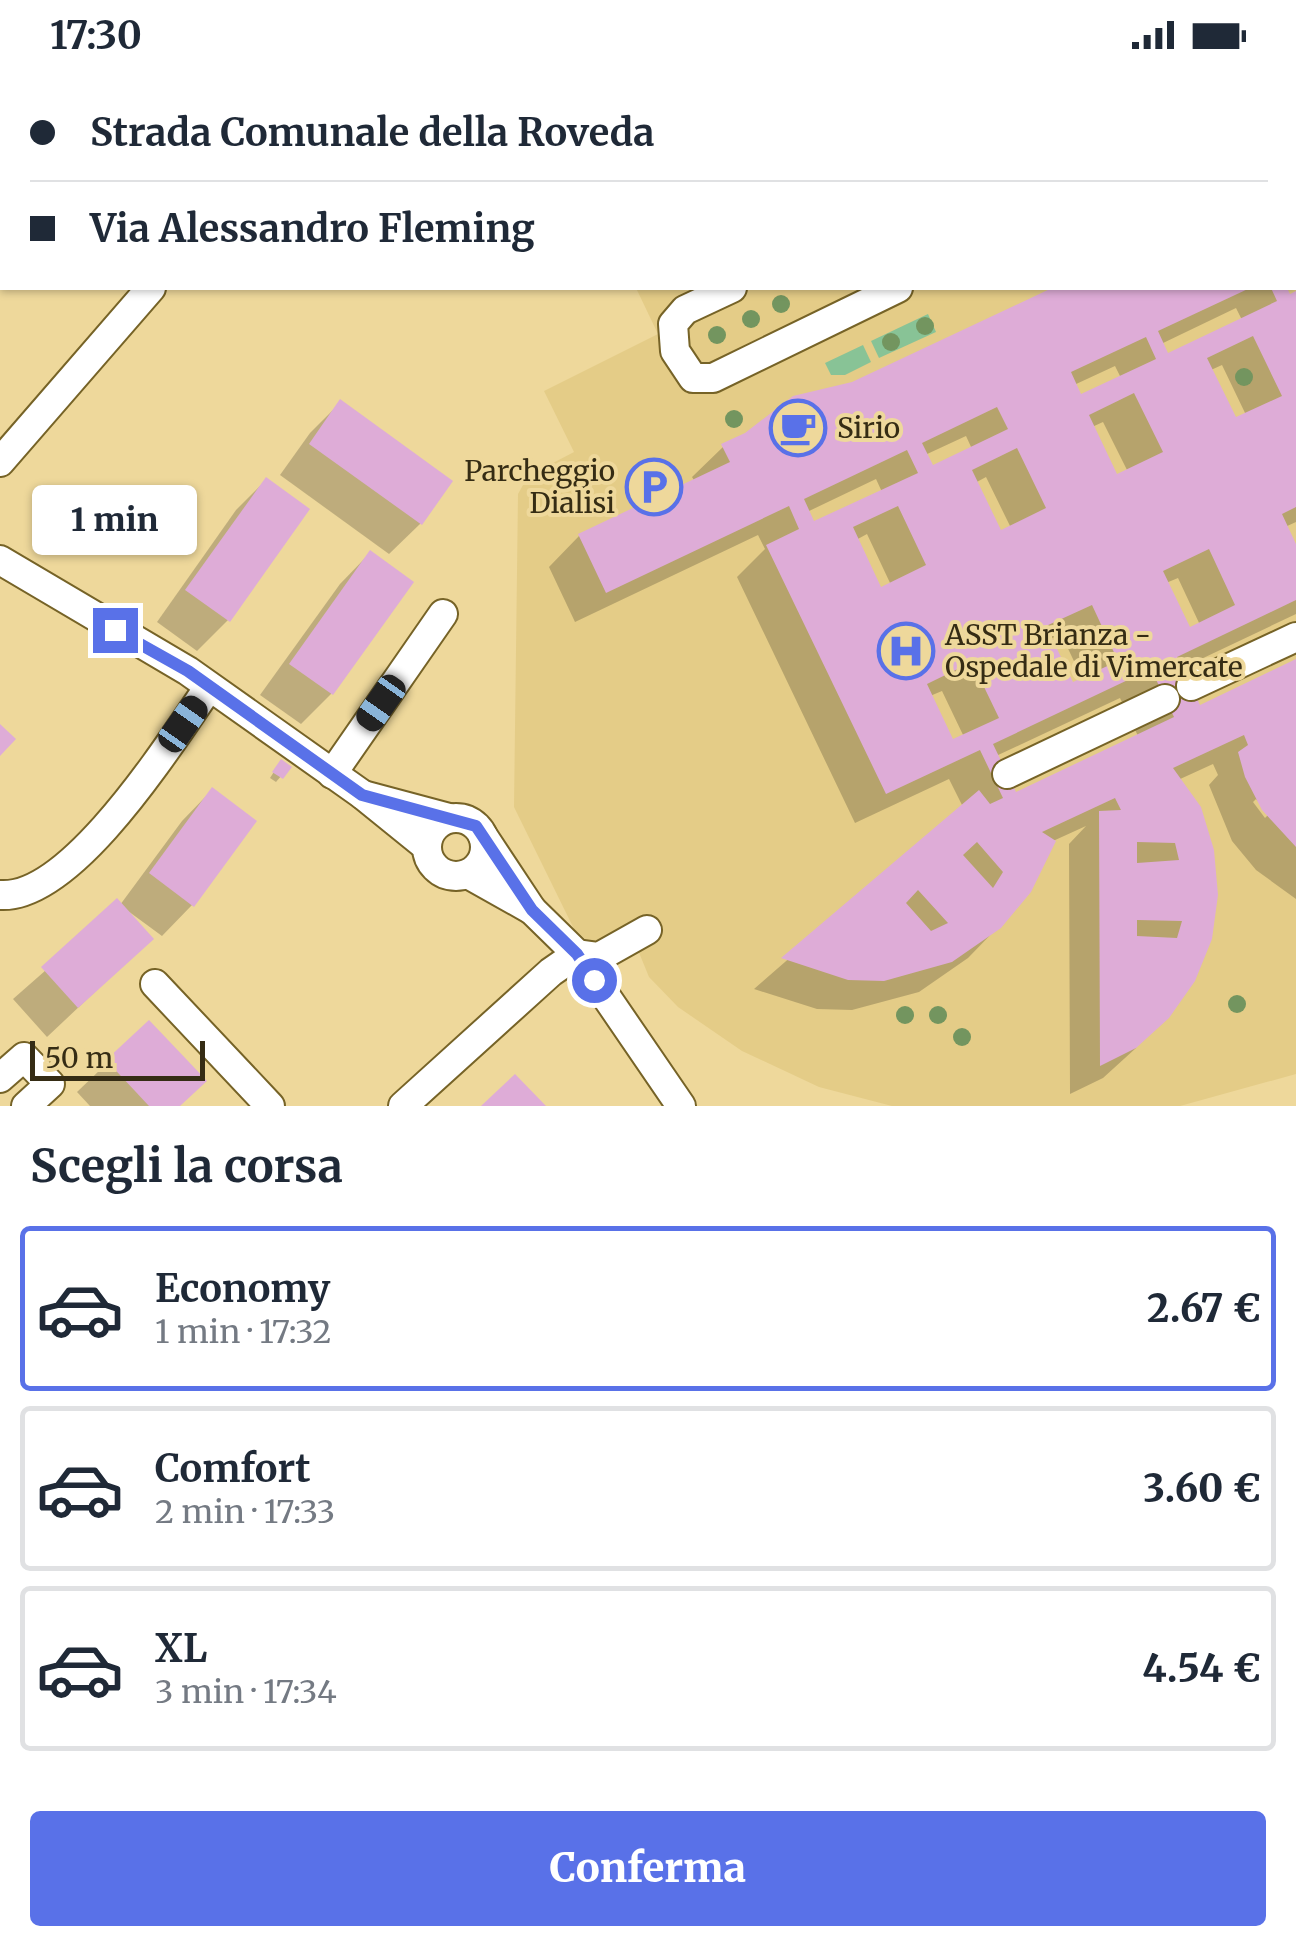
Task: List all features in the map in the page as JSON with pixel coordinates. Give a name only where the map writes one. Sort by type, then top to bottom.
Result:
[{"type":"street","points":[[0,462],[149,290]]},
{"type":"street","points":[[728,290],[685,310],[673,324],[675,352],[693,378],[713,378],[894,290]]},
{"type":"street","points":[[0,560],[210,686],[426,846],[440,871],[468,874],[532,910]]},
{"type":"street","points":[[332,774],[443,614]]},
{"type":"street","points":[[1191,686],[1296,637]]},
{"type":"street","points":[[0,895],[18,896],[82,856],[210,686]]},
{"type":"street","points":[[1007,774],[1165,699]]},
{"type":"street","points":[[362,795],[468,820],[481,833],[532,910],[577,954],[681,1106]]},
{"type":"street","points":[[426,846],[434,828],[450,818]]},
{"type":"street","points":[[468,874],[484,851],[481,833]]},
{"type":"street","points":[[403,1106],[496,1020],[577,954],[599,957],[647,930]]},
{"type":"street","points":[[155,984],[270,1106]]},
{"type":"street","points":[[0,1078],[24,1057],[50,1084],[26,1106]]},
{"type":"shaded area","name":"ASST Brianza - Ospedale di Vimercate","points":[[637,290],[1296,290],[1296,1074],[1180,1106],[892,1106],[819,1087],[742,1051],[678,1007],[649,977],[631,933],[596,948],[574,929],[514,807],[518,494],[528,476],[574,452],[544,391],[658,334]]},
{"type":"green space","points":[[928,314],[936,332],[879,358],[871,341]]},
{"type":"green space","points":[[863,345],[871,362],[845,375],[831,375],[825,363]]},
{"type":"building","points":[[1048,290],[1246,290],[1158,331],[1168,353],[1277,301],[1272,290],[1288,290],[1290,294],[1296,291],[1296,507],[1282,514],[1296,544],[1296,600],[1177,657],[1200,705],[1296,659],[1296,847],[1262,810],[1245,777],[1238,752],[1248,745],[1244,735],[1173,768],[1201,807],[1214,850],[1218,895],[1212,939],[1195,981],[1169,1018],[1136,1048],[1100,1066],[1099,811],[1121,810],[1115,798],[1042,832],[1056,841],[1031,892],[1001,928],[952,962],[884,981],[848,980],[781,958],[979,790],[990,804],[1003,798],[980,750],[886,794],[766,545],[799,529],[789,506],[606,593],[578,534],[730,462],[721,444],[745,433],[793,396],[852,382]],"holes":[[[1253,336],[1282,396],[1236,417],[1207,358]],[[1146,337],[1156,359],[1081,394],[1071,372]],[[1134,393],[1163,452],[1117,474],[1089,415]],[[997,407],[1008,429],[933,465],[922,443]],[[1017,448],[1046,508],[1001,530],[972,470]],[[907,450],[918,473],[814,521],[804,499]],[[898,506],[926,565],[881,587],[853,527]],[[1209,549],[1235,605],[1190,627],[1163,571]],[[1092,605],[1118,661],[1073,682],[1046,626]],[[972,662],[999,718],[953,739],[927,684]],[[1151,669],[1174,717],[1016,792],[993,744]],[[977,842],[1003,872],[993,888],[963,855]],[[1137,842],[1175,843],[1179,860],[1137,863]],[[918,890],[948,923],[931,931],[906,903]],[[1137,920],[1182,921],[1177,938],[1137,936]]]},
{"type":"building","points":[[340,399],[453,481],[422,525],[309,444]]},
{"type":"building","points":[[266,477],[310,509],[230,622],[185,590]]},
{"type":"building","points":[[370,550],[414,582],[333,695],[289,664]]},
{"type":"building","points":[[0,724],[16,739],[0,756]]},
{"type":"building","points":[[281,759],[292,767],[283,779],[272,772]]},
{"type":"building","points":[[212,787],[257,821],[194,907],[149,873]]},
{"type":"building","points":[[117,898],[154,939],[78,1008],[41,967]]},
{"type":"building","points":[[149,1020],[207,1081],[180,1106],[149,1106],[106,1060]]},
{"type":"building","points":[[515,1074],[546,1106],[481,1106]]},
{"type":"place","name":"Sirio","points":[[798,428]]},
{"type":"place","name":"Parcheggio Dialisi","points":[[654,487]]},
{"type":"place","name":"ASST Brianza - Ospedale di Vimercate","points":[[906,651]]},
{"type":"route","points":[[115,630],[188,671],[362,795],[422,814],[468,820],[481,833],[532,910],[577,954],[594,980]]}]
